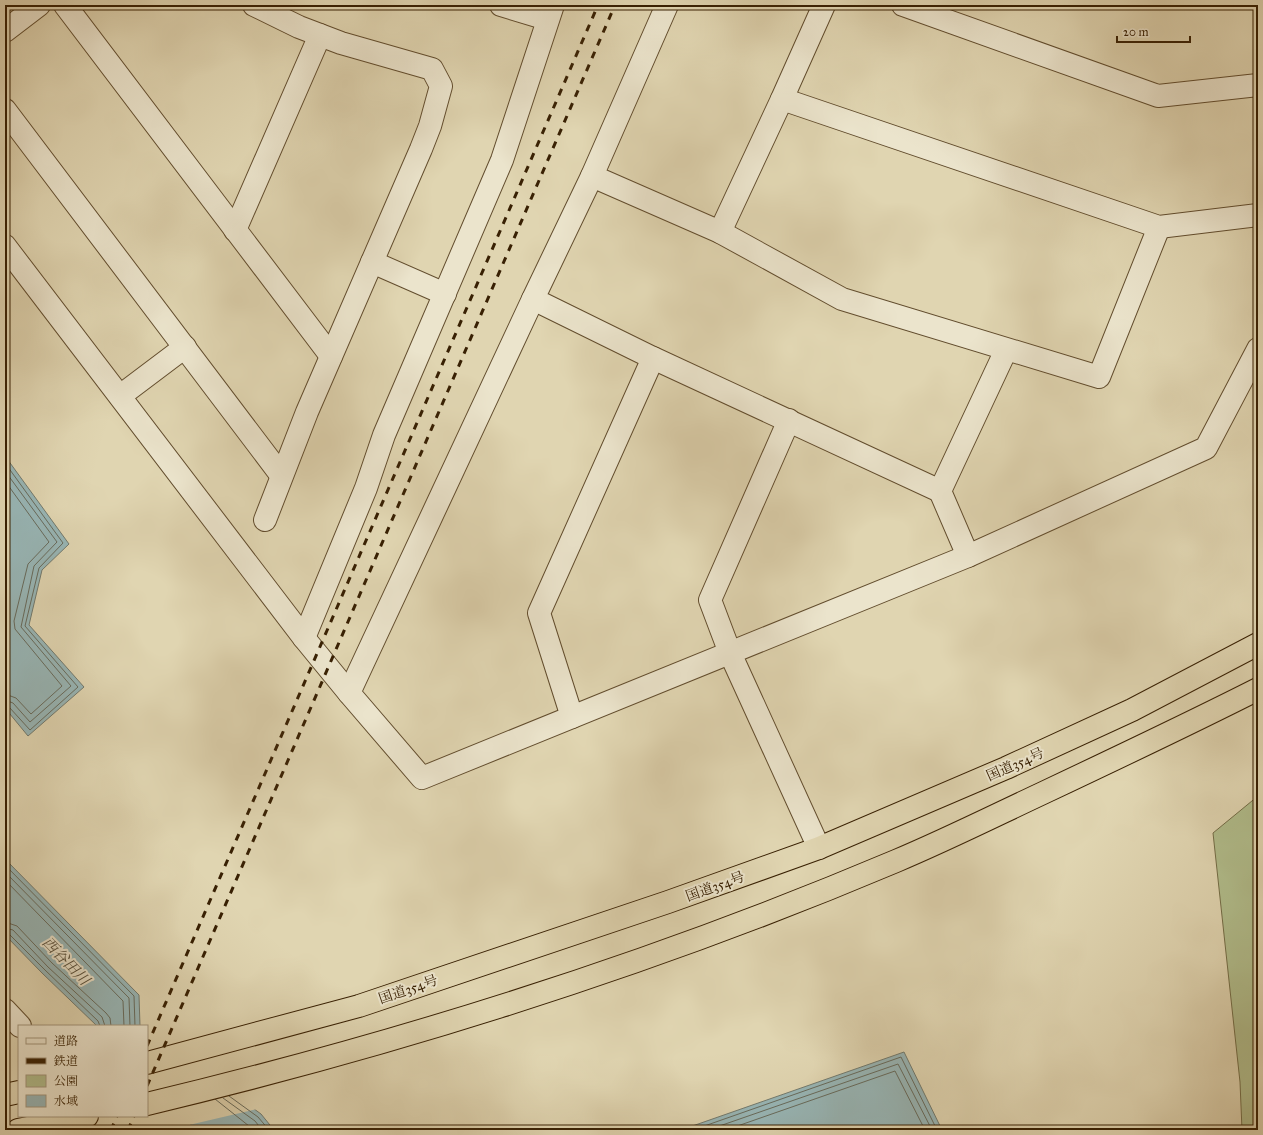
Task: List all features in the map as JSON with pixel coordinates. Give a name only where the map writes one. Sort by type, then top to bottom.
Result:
[{"type":"highway","name":"国道354号","points":[[148,1063],[228,1043],[359,1006],[668,902],[819,848],[1006,768],[1125,713],[1258,644]]},
{"type":"highway","points":[[148,1103],[376,1044],[509,1004],[679,945],[788,904],[898,860],[1187,725],[1258,689]]},
{"type":"highway","points":[[5,1095],[18,1092]]},
{"type":"highway","points":[[18,1130],[81,1117]]},
{"type":"street","points":[[5,31],[39,5]]},
{"type":"street","points":[[65,5],[331,356]]},
{"type":"street","points":[[254,5],[299,27],[341,43],[432,69],[441,86],[430,126],[281,475],[265,520]]},
{"type":"street","points":[[304,638],[366,488],[384,435],[502,160],[550,12],[501,5]]},
{"type":"street","points":[[349,693],[592,176],[667,5]]},
{"type":"street","points":[[720,232],[824,5]]},
{"type":"street","points":[[903,5],[1158,96],[1258,85]]},
{"type":"street","points":[[235,230],[320,35]]},
{"type":"street","points":[[782,99],[1159,226],[1258,215]]},
{"type":"street","points":[[5,110],[281,475]]},
{"type":"street","points":[[592,176],[720,232],[842,299],[1006,350],[1100,377],[1159,226]]},
{"type":"street","points":[[5,246],[304,638],[422,778],[968,556],[1206,448],[1258,349]]},
{"type":"street","points":[[372,262],[445,294]]},
{"type":"street","points":[[533,299],[653,358],[940,490],[968,556]]},
{"type":"street","points":[[120,396],[184,347]]},
{"type":"street","points":[[940,490],[1006,350]]},
{"type":"street","points":[[572,717],[539,612],[653,358]]},
{"type":"street","points":[[789,420],[710,600],[730,653],[819,848]]},
{"type":"street","points":[[5,1010],[19,1025]]},
{"type":"green space","points":[[1258,796],[1258,1130],[1242,1130],[1240,1082],[1213,833]]},
{"type":"water","points":[[5,456],[69,544],[42,570],[29,625],[84,687],[28,736],[5,708]]},
{"type":"water","name":"西谷田川","points":[[5,859],[139,995],[140,1025],[96,1025],[5,935]]},
{"type":"water","points":[[148,1032],[261,1114],[274,1130],[196,1130],[148,1079]]},
{"type":"water","points":[[904,1052],[942,1130],[681,1130]]},
{"type":"pier","points":[[148,1029],[257,1109],[189,1125],[148,1082]]},
{"type":"railway","points":[[148,1044],[598,5]]},
{"type":"railway","points":[[148,1084],[615,5]]},
{"type":"railway","points":[[111,1130],[117,1117]]},
{"type":"railway","points":[[128,1130],[134,1117]]}]
